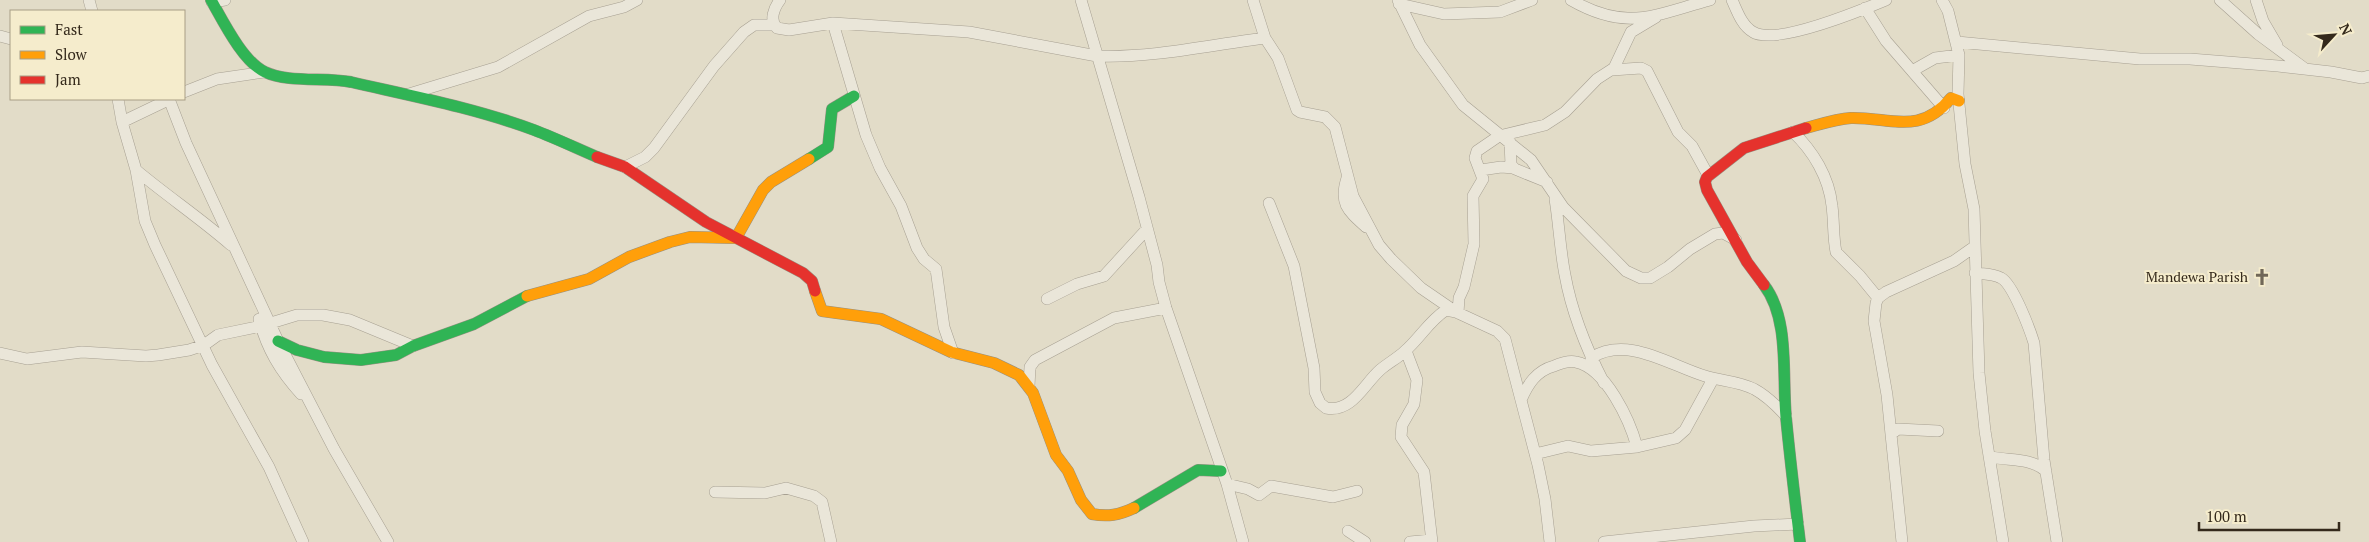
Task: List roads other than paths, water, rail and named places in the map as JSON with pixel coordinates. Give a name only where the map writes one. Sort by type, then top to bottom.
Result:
[{"type":"street","points":[[225,0],[211,1],[233,37],[253,63],[264,72],[280,77],[335,80],[409,94],[512,123],[625,167],[681,206],[736,238],[803,273],[812,281],[822,311],[882,319],[953,353],[1002,366],[1019,375],[1028,386],[1056,455],[1068,470],[1081,500],[1092,514],[1108,517],[1120,514],[1156,496],[1187,475],[1200,469],[1222,471]]},
{"type":"street","points":[[409,94],[498,67],[589,16],[624,7],[637,0]]},
{"type":"street","points":[[774,25],[773,14],[780,0]]},
{"type":"street","points":[[1081,0],[1157,264],[1159,282],[1166,308],[1227,484],[1243,542]]},
{"type":"street","points":[[1252,0],[1265,38],[1278,58],[1297,110],[1325,117],[1335,127],[1347,178],[1358,206],[1391,260],[1421,288],[1457,312],[1497,331],[1505,339],[1545,499],[1550,542]]},
{"type":"street","points":[[1399,2],[1444,14],[1500,12],[1512,4],[1532,0]]},
{"type":"street","points":[[1571,0],[1604,15],[1640,19],[1710,0]]},
{"type":"street","points":[[1732,0],[1747,28],[1759,35],[1778,34],[1814,26],[1849,16],[1886,0]]},
{"type":"street","points":[[1942,0],[1948,10],[1959,55],[1959,101],[1965,164],[1974,209],[1979,373],[1985,430],[1991,457],[2003,542]]},
{"type":"street","points":[[2220,0],[2282,53],[2306,70]]},
{"type":"street","points":[[2256,0],[2263,21],[2282,53]]},
{"type":"street","points":[[1399,2],[1420,45],[1463,105],[1531,160],[1563,207],[1626,270],[1641,278],[1650,278],[1690,249],[1715,234],[1723,233],[1737,240]]},
{"type":"street","points":[[1865,8],[1886,41],[1944,108]]},
{"type":"street","points":[[1612,70],[1631,32],[1656,16]]},
{"type":"street","points":[[625,167],[645,158],[714,66],[744,32],[754,25],[774,25],[777,28],[789,30],[833,23],[969,32],[1098,56],[1119,57],[1180,51],[1265,38]]},
{"type":"street","points":[[833,23],[854,96],[880,168],[901,206],[917,248],[924,259],[936,269],[944,327],[953,353]]},
{"type":"street","points":[[1957,42],[2140,59],[2190,60],[2306,70],[2362,78],[2369,76]]},
{"type":"street","points":[[1912,71],[1935,58],[1959,55]]},
{"type":"street","points":[[1103,72],[1119,57]]},
{"type":"street","points":[[1457,312],[1459,298],[1473,250],[1473,196],[1483,179],[1475,158],[1477,152],[1499,136],[1552,121],[1565,112],[1597,79],[1612,70],[1641,68],[1647,71],[1678,132],[1692,146],[1708,175]]},
{"type":"street","points":[[185,92],[216,79],[264,72]]},
{"type":"street","points":[[736,238],[766,186],[828,147],[830,144],[829,126],[832,109],[854,96]]},
{"type":"street","points":[[1800,542],[1786,416],[1780,319],[1776,302],[1747,262],[1737,240],[1707,190],[1705,182],[1708,175],[1744,148],[1793,132],[1846,119],[1864,118],[1892,123],[1906,122],[1944,108],[1951,98],[1959,101]]},
{"type":"street","points":[[118,100],[122,122],[136,170],[146,221],[166,270],[204,345],[212,365],[269,467],[303,542]]},
{"type":"street","points":[[122,122],[168,100]]},
{"type":"street","points":[[170,100],[177,123],[254,289],[265,325],[267,346],[276,363],[310,404]]},
{"type":"street","points":[[1793,132],[1807,145],[1821,169],[1832,203],[1836,252],[1860,276],[1878,298]]},
{"type":"street","points":[[1510,142],[1511,165],[1522,173],[1547,182]]},
{"type":"street","points":[[1481,170],[1501,167],[1514,168]]},
{"type":"street","points":[[136,170],[162,192],[204,222],[235,249]]},
{"type":"street","points":[[1554,194],[1572,308],[1591,358],[1604,383],[1628,417],[1637,447]]},
{"type":"street","points":[[1269,203],[1299,281],[1314,368],[1315,392],[1320,403],[1330,409],[1340,408],[1348,404],[1380,370],[1406,351],[1433,319],[1446,310],[1457,312]]},
{"type":"street","points":[[1047,299],[1077,284],[1104,276],[1147,229]]},
{"type":"street","points":[[277,339],[313,355],[361,360],[396,355],[412,346],[474,324],[527,296],[589,279],[629,258],[670,242],[690,237],[736,238]]},
{"type":"street","points":[[1902,542],[1887,395],[1874,321],[1878,298],[1886,292],[1954,261],[1974,247]]},
{"type":"street","points":[[1975,273],[2000,277],[2007,282],[2029,327],[2034,344],[2053,540]]},
{"type":"street","points":[[1028,386],[1030,366],[1035,360],[1114,318],[1166,308]]},
{"type":"street","points":[[0,353],[27,359],[82,352],[146,356],[189,350],[204,345],[218,336],[265,325],[286,317],[314,314],[350,320],[412,346]]},
{"type":"street","points":[[277,339],[286,317]]},
{"type":"street","points":[[265,325],[277,339],[310,404],[388,542]]},
{"type":"street","points":[[1591,358],[1605,350],[1623,349],[1640,352],[1713,378],[1725,379],[1752,388],[1773,401],[1786,416]]},
{"type":"street","points":[[1406,351],[1417,380],[1414,404],[1402,425],[1401,437],[1424,472],[1432,541],[1410,542]]},
{"type":"street","points":[[1521,400],[1534,376],[1547,368],[1570,361],[1588,367],[1604,383]]},
{"type":"street","points":[[1535,454],[1568,446],[1591,451],[1637,447],[1665,442],[1682,434],[1713,378]]},
{"type":"street","points":[[1891,434],[1898,429],[1938,431]]},
{"type":"street","points":[[1991,457],[2022,460],[2039,465],[2046,471]]},
{"type":"street","points":[[1227,484],[1248,489],[1259,495],[1271,486],[1333,497],[1357,491]]},
{"type":"street","points":[[715,492],[765,493],[786,488],[814,496],[822,502],[824,507],[831,542]]},
{"type":"street","points":[[1604,542],[1754,526],[1798,524]]},
{"type":"street","points":[[1348,532],[1365,542]]},
{"type":"place","name":"Mandewa Parish","points":[[2262,277]]}]
